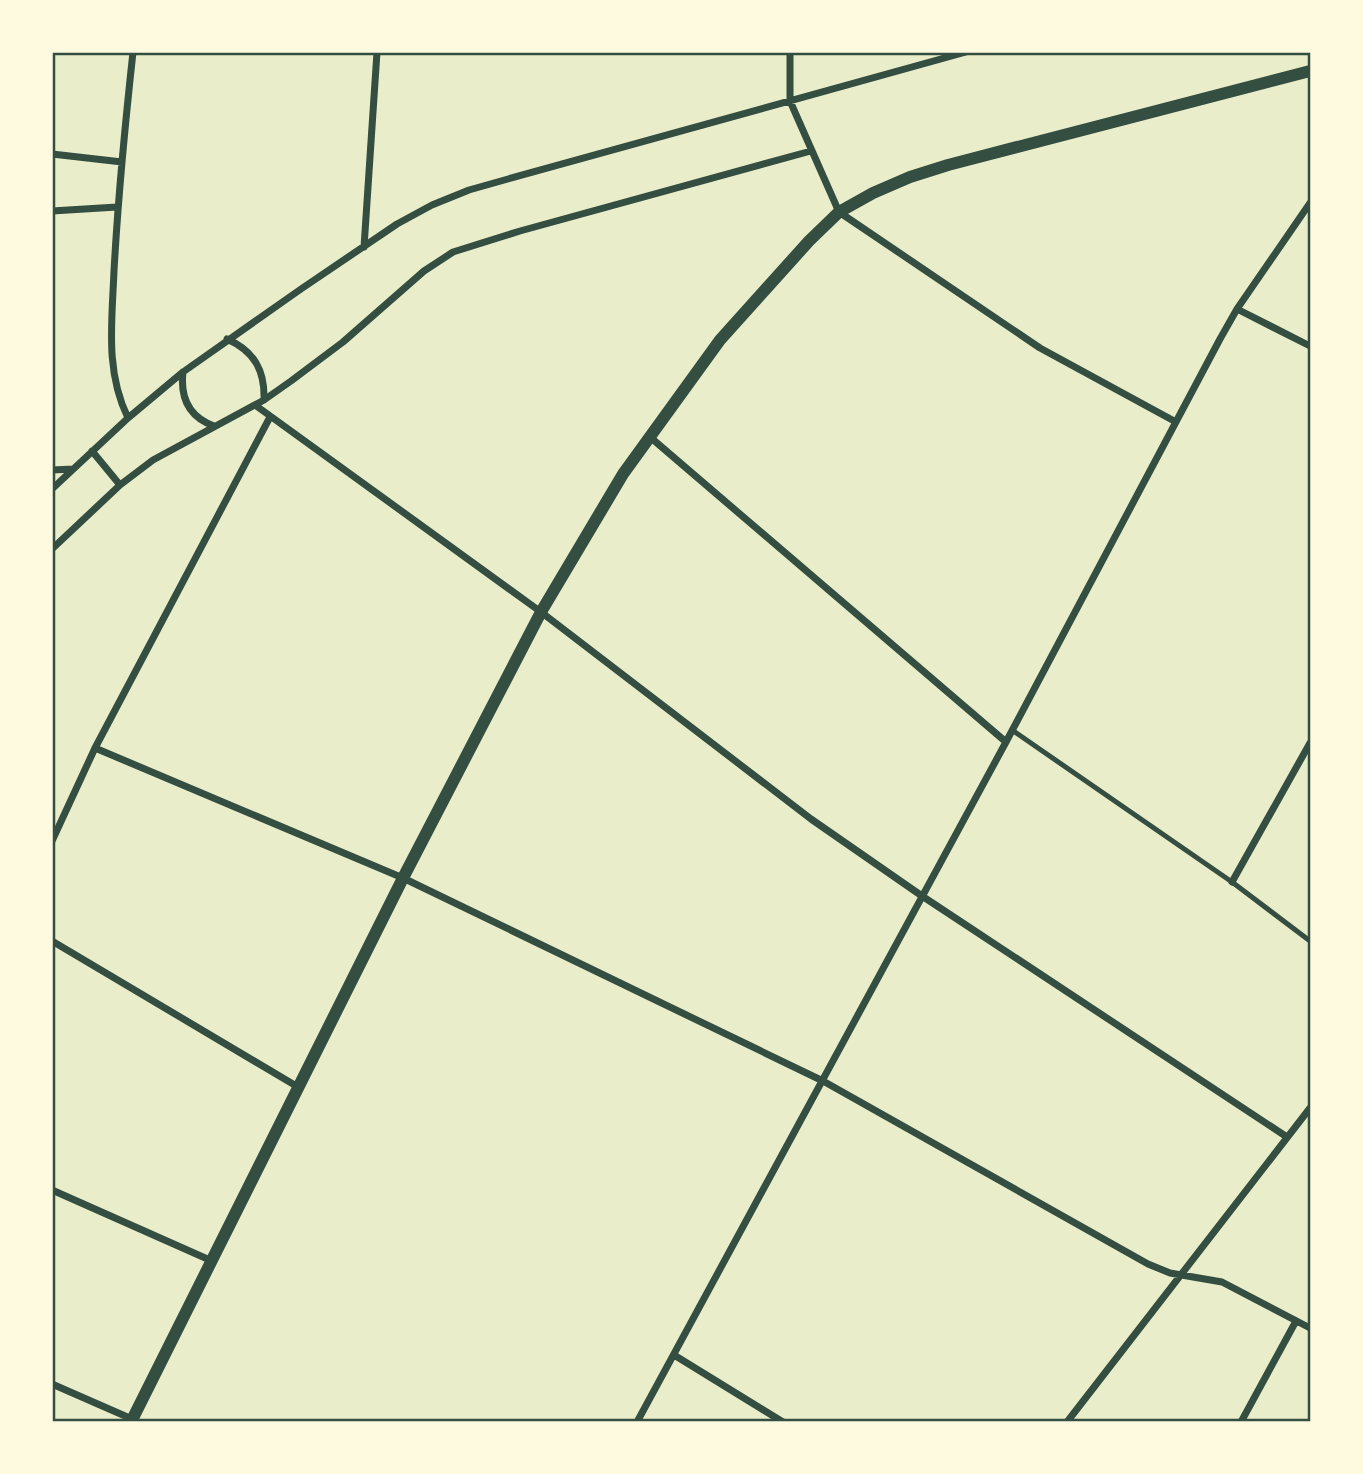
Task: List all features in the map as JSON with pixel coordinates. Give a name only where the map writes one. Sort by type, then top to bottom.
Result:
[{"type":"street","points":[[128,418],[115,387],[111,350],[117,207],[133,52]]},
{"type":"street","points":[[363,247],[377,52]]},
{"type":"street","points":[[790,52],[790,101],[839,212],[1040,348],[1175,422]]},
{"type":"street","points":[[52,489],[128,418],[183,372],[363,247],[420,212],[469,190],[966,52]]},
{"type":"street","points":[[52,1384],[131,1420],[403,878],[541,612],[623,474],[720,340],[809,242],[839,212],[886,187],[947,165],[1311,71]]},
{"type":"street","points":[[52,549],[120,485],[153,460],[264,400],[326,356],[424,271],[453,253],[507,235],[811,150]]},
{"type":"street","points":[[52,154],[122,162]]},
{"type":"street","points":[[637,1422],[1006,742],[1237,309],[1311,203]]},
{"type":"street","points":[[52,211],[117,207]]},
{"type":"street","points":[[1237,309],[1311,346]]},
{"type":"street","points":[[227,339],[241,345],[253,356],[261,369],[265,384],[264,400]]},
{"type":"street","points":[[183,372],[181,386],[188,406],[202,422],[214,426]]},
{"type":"street","points":[[255,405],[541,612],[811,819],[922,896],[1287,1137]]},
{"type":"street","points":[[52,841],[96,748],[270,417]]},
{"type":"street","points":[[650,437],[1006,742]]},
{"type":"street","points":[[92,451],[120,485]]},
{"type":"street","points":[[52,470],[73,469]]},
{"type":"street","points":[[1232,882],[1311,743]]},
{"type":"street","points":[[96,748],[403,878],[823,1081],[1147,1264],[1181,1276],[1222,1282],[1311,1328]]},
{"type":"street","points":[[52,941],[298,1087]]},
{"type":"street","points":[[1067,1422],[1287,1137],[1307,1118],[1311,1108]]},
{"type":"street","points":[[52,1190],[212,1261]]},
{"type":"street","points":[[1241,1422],[1296,1321]]},
{"type":"street","points":[[674,1355],[782,1422]]},
{"type":"lane","points":[[1012,730],[1232,882],[1311,941]]}]
